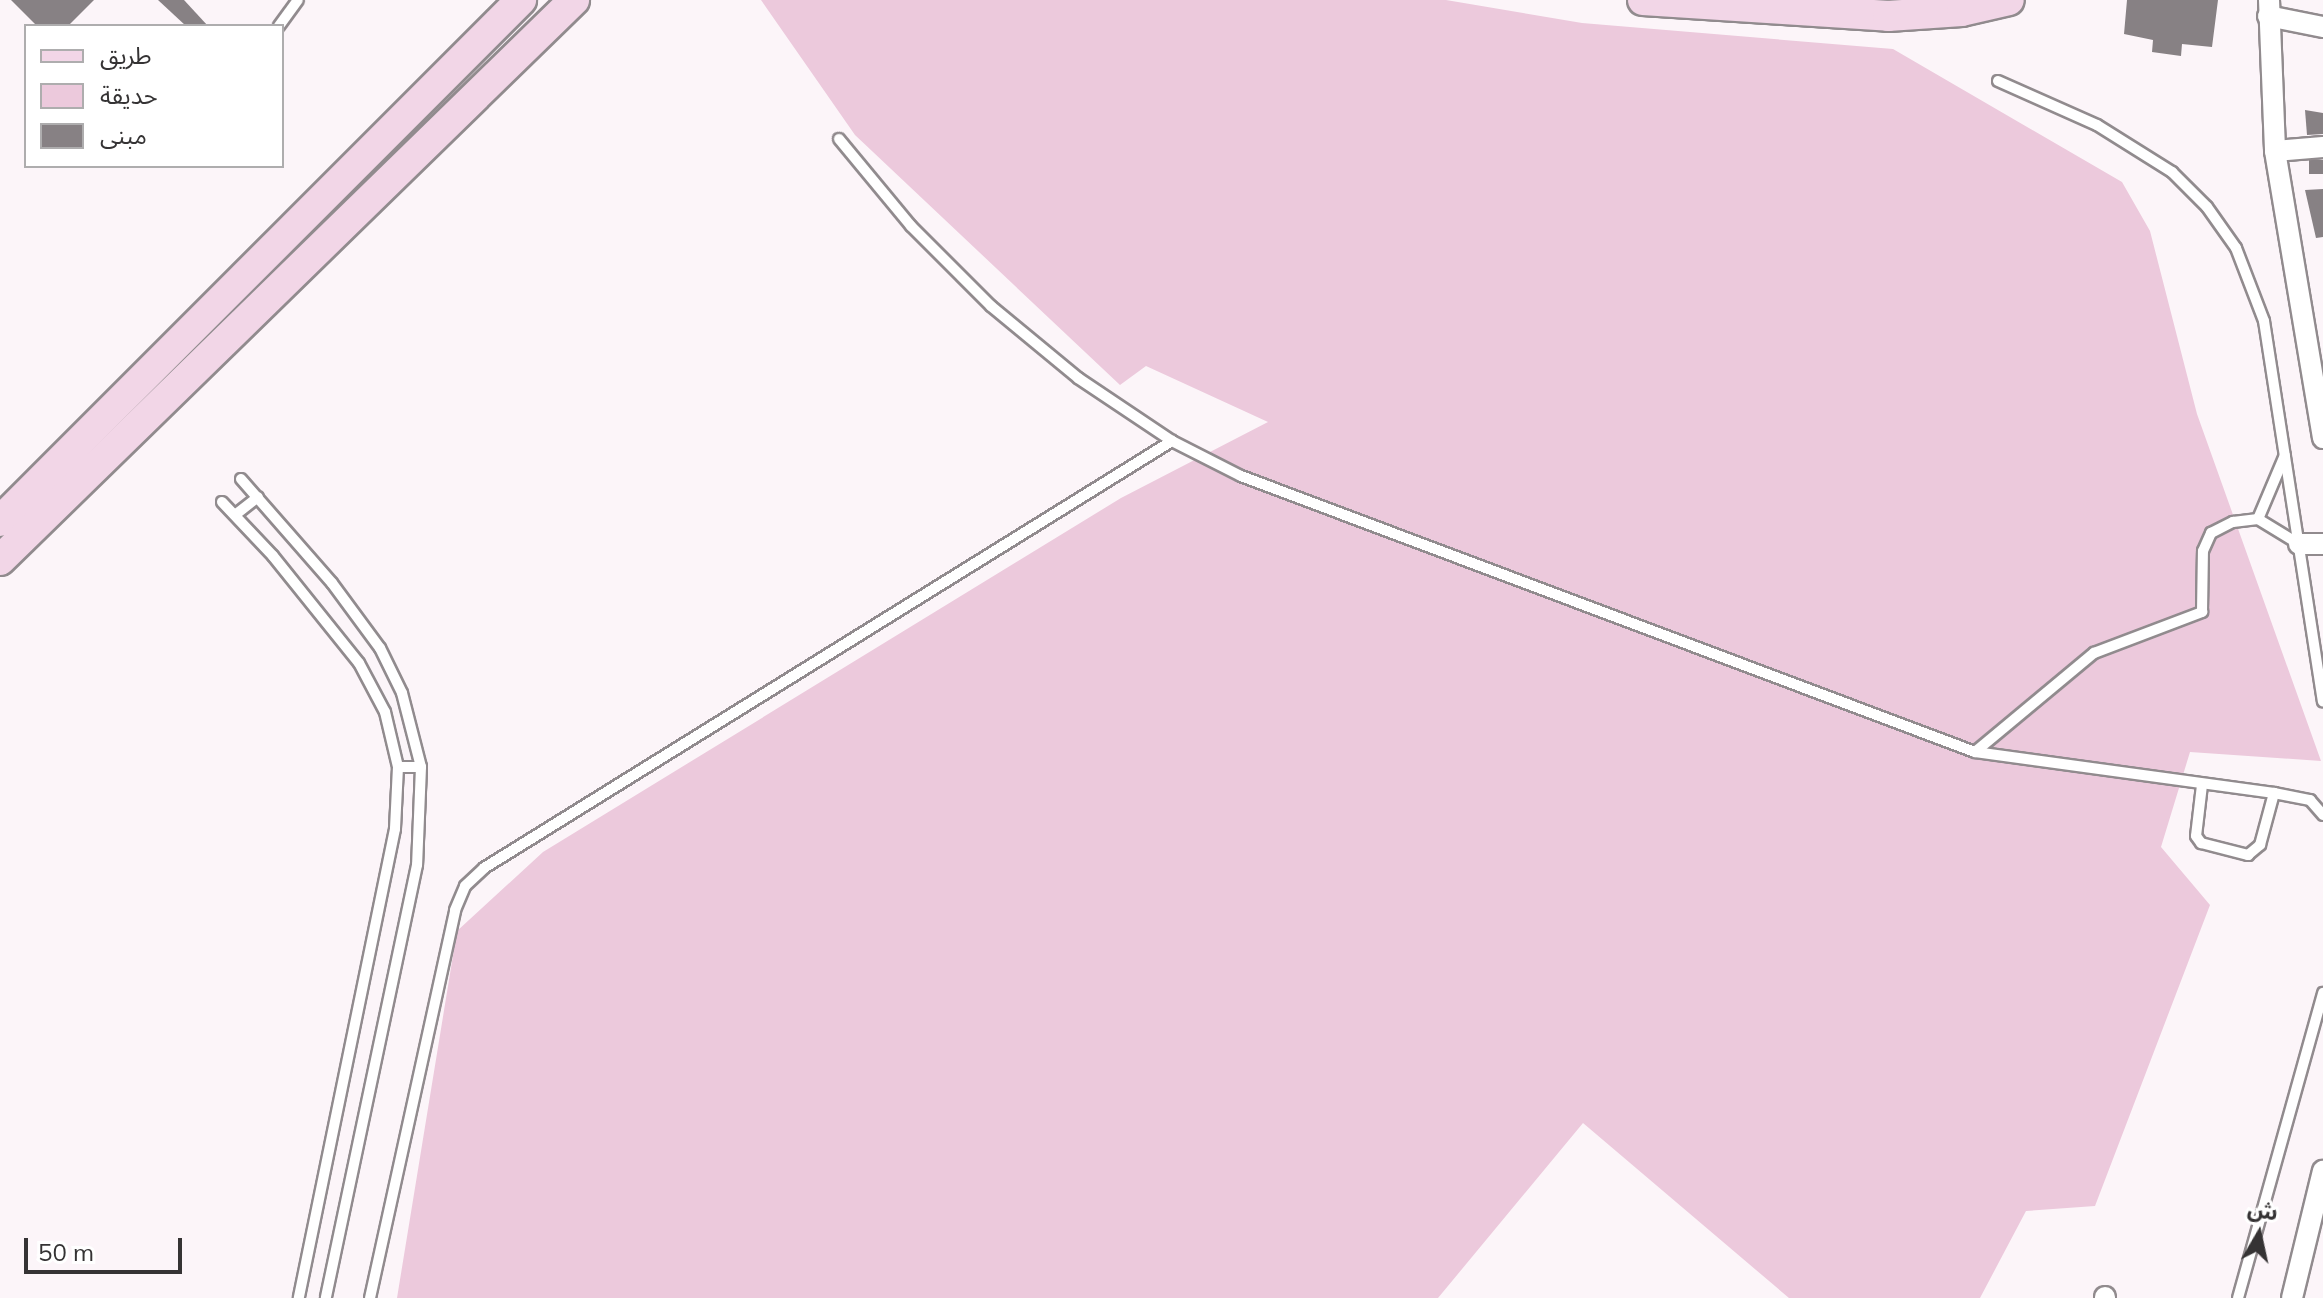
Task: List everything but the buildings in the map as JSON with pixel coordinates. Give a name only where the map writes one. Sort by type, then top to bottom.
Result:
[{"type":"main road","points":[[0,521],[521,0]]},
{"type":"main road","points":[[0,560],[574,0]]},
{"type":"main road","points":[[1643,0],[1888,16],[1962,11],[2009,0]]},
{"type":"street","points":[[2323,27],[2268,8],[2275,151],[2314,324],[2323,438]]},
{"type":"street","points":[[2275,151],[2323,147]]},
{"type":"street","points":[[2299,544],[2323,544]]},
{"type":"street","points":[[2292,1298],[2323,1171]]},
{"type":"lane","points":[[280,24],[298,0]]},
{"type":"lane","points":[[1998,81],[2131,143],[2172,172],[2207,207],[2236,248],[2257,293],[2286,453],[2323,701]]},
{"type":"lane","points":[[839,139],[911,226],[991,306],[1078,378],[1172,441],[1241,476],[1975,752],[2274,793],[2310,800],[2323,815]]},
{"type":"lane","points":[[370,1298],[455,910],[465,886],[484,868],[1172,441]]},
{"type":"lane","points":[[2258,519],[2286,453]]},
{"type":"lane","points":[[241,479],[332,583],[380,648],[402,693],[421,767],[417,865],[326,1298]]},
{"type":"lane","points":[[235,515],[258,497]]},
{"type":"lane","points":[[222,502],[359,663],[385,712],[398,767],[395,829],[299,1298]]},
{"type":"lane","points":[[1975,752],[2094,653],[2202,612],[2203,551],[2211,533],[2233,522],[2258,519],[2299,544]]},
{"type":"lane","points":[[398,767],[421,767]]},
{"type":"lane","points":[[2202,785],[2196,836],[2201,843],[2248,855],[2260,845],[2274,793]]},
{"type":"lane","points":[[2238,1298],[2323,993]]},
{"type":"green space","points":[[761,0],[1446,0],[1582,23],[1893,49],[2122,182],[2150,231],[2197,414],[2321,761],[2190,752],[2161,847],[2210,905],[2095,1206],[2026,1211],[1980,1298],[1789,1298],[1583,1123],[1438,1298],[397,1298],[457,931],[543,852],[1121,498],[1268,422],[1146,366],[1120,385],[855,135]]}]
